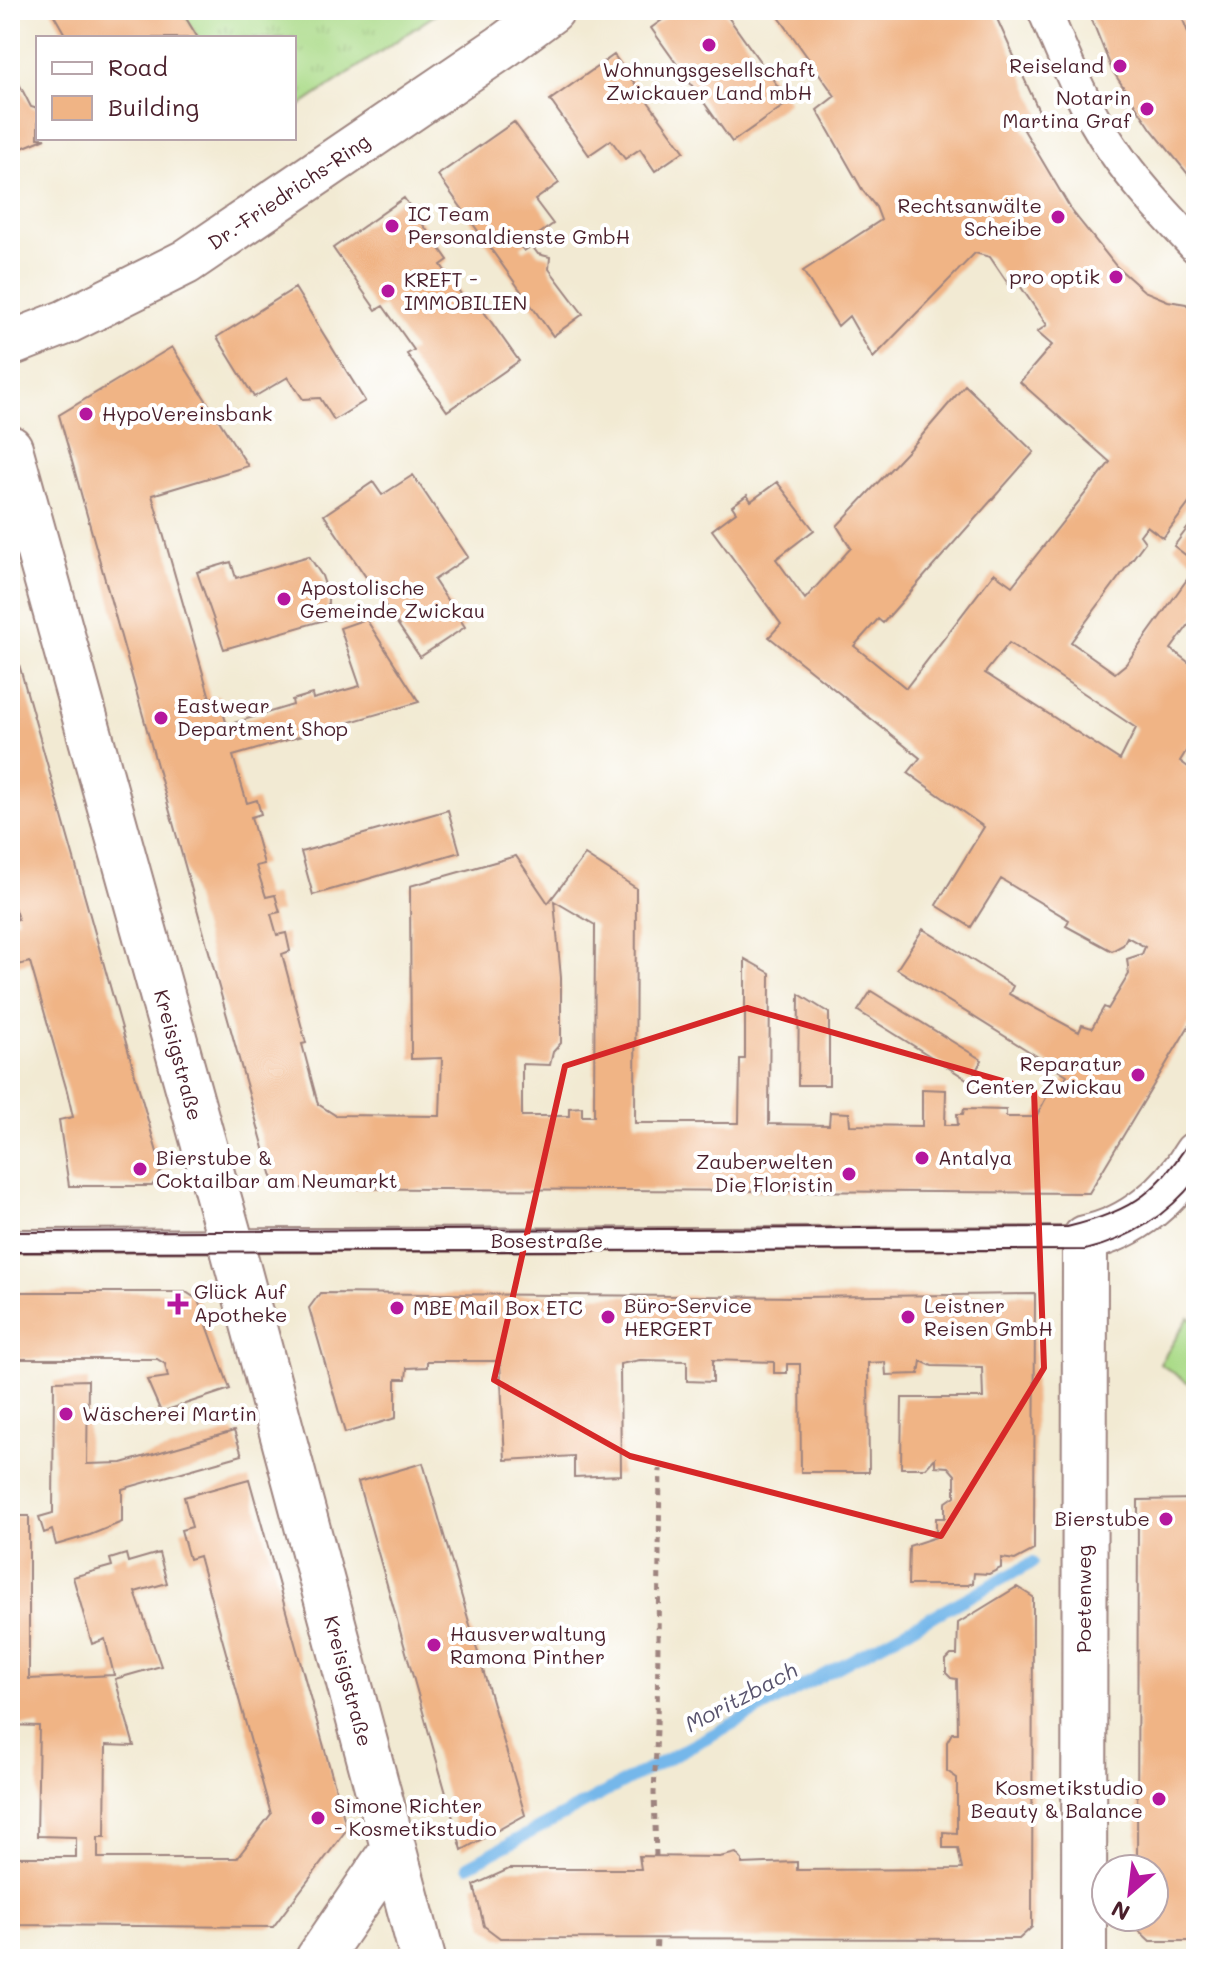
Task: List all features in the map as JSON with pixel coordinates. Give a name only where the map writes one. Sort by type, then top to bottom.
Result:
[{"type":"street","name":"Dr.-Friedrichs-Ring","points":[[10,344],[66,322],[186,262],[552,10]]},
{"type":"street","points":[[1044,10],[1071,72],[1111,148],[1157,206],[1196,247]]},
{"type":"street","name":"Kreisigstraße","points":[[10,448],[231,1242],[423,1959]]},
{"type":"street","points":[[1085,1238],[1120,1226],[1143,1212],[1172,1188],[1196,1154]]},
{"type":"street","name":"Poetenweg","points":[[1084,1959],[1085,1238]]},
{"type":"street","points":[[318,1959],[393,1849]]},
{"type":"lane","name":"Bosestraße","points":[[10,1241],[1085,1238]]},
{"type":"path","points":[[656,1856],[654,1793],[660,1469]]},
{"type":"path","points":[[656,1959],[657,1938]]},
{"type":"highlighted area","points":[[747,1008],[1034,1090],[1044,1368],[941,1536],[630,1456],[494,1380],[565,1066]]},
{"type":"green space","points":[[181,10],[346,10],[350,15],[358,10],[442,10],[296,109],[296,36],[197,36]]},
{"type":"green space","points":[[1189,1317],[1196,1322],[1195,1387],[1160,1364]]},
{"type":"building","points":[[51,10],[181,10],[197,36],[66,36]]},
{"type":"building","points":[[676,10],[723,10],[789,102],[732,142],[651,28]]},
{"type":"building","points":[[774,10],[993,10],[1043,120],[1021,125],[1072,211],[1116,266],[1144,291],[1168,301],[1186,304],[1196,313],[1196,494],[1163,538],[1147,526],[1140,535],[1145,542],[1071,642],[1115,673],[1126,664],[1196,567],[1196,615],[1171,649],[1196,668],[1196,735],[1180,761],[1196,773],[1196,1014],[1089,1193],[287,1188],[272,1177],[59,415],[172,347],[248,466],[152,495],[210,698],[218,696],[227,725],[293,705],[292,700],[312,694],[313,699],[360,686],[340,628],[366,619],[419,702],[233,756],[247,803],[257,800],[261,814],[251,817],[264,864],[256,866],[266,897],[275,895],[280,912],[271,914],[277,935],[286,933],[290,951],[282,954],[306,1043],[302,1044],[318,1104],[335,1115],[440,1116],[442,1058],[411,1059],[410,886],[516,856],[548,903],[585,855],[636,888],[635,1123],[739,1123],[740,1059],[745,1059],[745,959],[770,973],[769,1124],[829,1125],[830,1112],[849,1113],[850,1125],[922,1126],[922,1089],[946,1090],[945,1125],[958,1125],[957,1114],[963,1114],[964,1109],[1006,1110],[1006,1117],[1036,1117],[1048,1094],[1057,1093],[1067,1075],[897,969],[923,929],[1013,986],[1009,994],[1079,1032],[1082,1025],[1092,1028],[1104,1007],[1108,1009],[1129,974],[1127,959],[1142,954],[1145,947],[1127,937],[1123,945],[1112,951],[1066,926],[1069,920],[1001,879],[971,927],[936,905],[984,827],[908,773],[920,758],[769,637],[781,624],[712,530],[736,512],[732,506],[747,495],[751,501],[777,482],[814,530],[776,559],[805,599],[851,548],[837,526],[965,385],[1034,452],[883,623],[878,619],[854,646],[906,688],[994,573],[1012,586],[1110,462],[1020,382],[1052,345],[1037,332],[1047,325],[1016,280],[1009,285],[990,257],[975,253],[873,358],[849,316],[838,326],[803,271],[881,220],[817,110],[835,96]],"holes":[[[1009,643],[1136,728],[1120,760],[985,673]],[[554,901],[595,925],[594,1116],[582,1116],[582,1107],[569,1108],[569,1116],[522,1116],[522,1064],[550,1065],[553,1052],[561,1043],[561,978]]]},
{"type":"building","points":[[1088,10],[1179,10],[1191,40],[1196,36],[1196,184],[1152,130],[1112,70]]},
{"type":"building","points":[[614,55],[684,151],[655,171],[640,149],[625,159],[611,140],[589,155],[550,100]]},
{"type":"building","points":[[10,66],[31,107],[36,108],[36,140],[41,140],[10,153]]},
{"type":"building","points":[[514,122],[559,183],[535,200],[553,224],[521,247],[524,251],[532,246],[538,254],[550,257],[549,269],[583,314],[553,336],[438,175]]},
{"type":"building","points":[[404,198],[448,260],[441,265],[472,310],[479,305],[519,361],[447,411],[407,354],[414,350],[383,306],[376,310],[333,248]]},
{"type":"building","points":[[295,288],[365,401],[334,420],[320,398],[303,399],[288,377],[254,397],[217,337]]},
{"type":"building","points":[[413,475],[468,557],[434,580],[465,627],[420,657],[324,515],[373,482],[382,495]]},
{"type":"building","points":[[1196,517],[1196,563],[1174,546]]},
{"type":"building","points":[[309,556],[322,576],[328,594],[328,619],[224,649],[197,572],[231,562],[236,578]]},
{"type":"building","points":[[11,636],[162,1170],[152,1186],[69,1186],[59,1120],[73,1117],[67,1091],[30,962],[10,967],[10,922],[18,919],[10,895]]},
{"type":"building","points":[[448,810],[460,852],[313,895],[301,852]]},
{"type":"building","points":[[10,977],[17,999],[10,1001]]},
{"type":"building","points":[[871,991],[982,1060],[970,1081],[858,1011]]},
{"type":"building","points":[[799,994],[829,1013],[829,1085],[798,1085]]},
{"type":"building","points":[[10,1292],[186,1292],[198,1300],[230,1389],[161,1412],[147,1380],[168,1377],[165,1364],[157,1359],[17,1359],[16,1396],[10,1396]]},
{"type":"building","points":[[320,1293],[801,1297],[1035,1294],[1034,1550],[1015,1560],[1001,1558],[1001,1568],[989,1574],[974,1573],[973,1583],[968,1585],[908,1585],[909,1546],[936,1537],[936,1518],[945,1518],[945,1503],[955,1496],[955,1475],[948,1467],[935,1466],[935,1458],[926,1468],[901,1468],[902,1398],[983,1398],[982,1367],[932,1366],[921,1361],[919,1374],[886,1375],[885,1362],[868,1363],[869,1472],[801,1472],[800,1364],[787,1364],[787,1373],[774,1373],[774,1362],[713,1360],[713,1382],[687,1381],[687,1361],[640,1360],[620,1364],[621,1475],[574,1477],[574,1456],[505,1460],[500,1361],[427,1361],[427,1367],[407,1368],[406,1379],[396,1379],[396,1418],[345,1433],[309,1308]]},
{"type":"building","points":[[88,1380],[87,1464],[122,1463],[234,1431],[242,1455],[122,1489],[122,1522],[56,1545],[52,1530],[44,1533],[39,1517],[53,1513],[54,1381]]},
{"type":"building","points":[[423,1463],[525,1815],[462,1850],[358,1482]]},
{"type":"building","points":[[249,1479],[347,1829],[273,1927],[10,1925],[10,1857],[76,1857],[76,1837],[37,1836],[39,1726],[10,1725],[10,1516],[29,1516],[29,1679],[114,1675],[105,1639],[92,1644],[73,1577],[112,1566],[110,1559],[126,1554],[128,1562],[159,1553],[167,1583],[135,1592],[161,1666],[115,1679],[134,1746],[106,1745],[105,1837],[98,1837],[98,1858],[237,1858],[271,1814],[199,1556],[189,1559],[181,1530],[192,1527],[184,1497]]},
{"type":"building","points":[[1196,1499],[1196,1941],[1150,1941],[1141,1933],[1170,1933],[1170,1853],[1137,1853],[1138,1500]]},
{"type":"building","points":[[1017,1587],[1033,1597],[1032,1927],[1019,1939],[500,1938],[484,1926],[474,1885],[509,1869],[641,1869],[639,1856],[720,1857],[736,1853],[742,1864],[797,1862],[797,1870],[962,1869],[958,1848],[943,1848],[943,1832],[957,1833],[957,1778],[947,1771],[947,1742],[952,1733],[958,1733],[957,1679],[946,1673],[946,1660],[951,1655],[957,1655],[958,1623]]},
{"type":"waterway","name":"Moritzbach","points":[[468,1866],[1032,1563]]},
{"type":"tram line","points":[[10,1232],[1067,1227],[1110,1214],[1143,1196],[1170,1169],[1196,1131]]},
{"type":"tram line","points":[[10,1252],[1085,1250],[1117,1239],[1146,1224],[1173,1204],[1196,1179]]},
{"type":"place","name":"Wohnungsgesellschaft Zwickauer Land mbH","points":[[709,45]]},
{"type":"place","name":"Reiseland","points":[[1120,66]]},
{"type":"place","name":"Notarin Martina Graf","points":[[1147,109]]},
{"type":"place","name":"Rechtsanwälte Scheibe","points":[[1058,217]]},
{"type":"place","name":"IC Team Personaldienste GmbH","points":[[392,226]]},
{"type":"place","name":"pro optik","points":[[1116,277]]},
{"type":"place","name":"KREFT - IMMOBILIEN","points":[[388,291]]},
{"type":"place","name":"HypoVereinsbank","points":[[86,414]]},
{"type":"place","name":"Apostolische Gemeinde Zwickau","points":[[284,599]]},
{"type":"place","name":"Eastwear Department Shop","points":[[161,718]]},
{"type":"place","name":"Reparatur Center Zwickau","points":[[1138,1075]]},
{"type":"place","name":"Antalya","points":[[922,1158]]},
{"type":"place","name":"Bierstube & Coktailbar am Neumarkt","points":[[140,1169]]},
{"type":"place","name":"Zauberwelten Die Floristin","points":[[849,1174]]},
{"type":"place","name":"Glück Auf Apotheke","points":[[178,1304]]},
{"type":"place","name":"MBE Mail Box ETC","points":[[397,1308]]},
{"type":"place","name":"Büro-Service HERGERT","points":[[608,1317]]},
{"type":"place","name":"Leistner Reisen GmbH","points":[[908,1317]]},
{"type":"place","name":"Wäscherei Martin","points":[[66,1414]]},
{"type":"place","name":"Bierstube","points":[[1166,1519]]},
{"type":"place","name":"Hausverwaltung Ramona Pinther","points":[[434,1645]]},
{"type":"place","name":"Kosmetikstudio Beauty & Balance","points":[[1159,1799]]},
{"type":"place","name":"Simone Richter - Kosmetikstudio","points":[[318,1818]]}]
